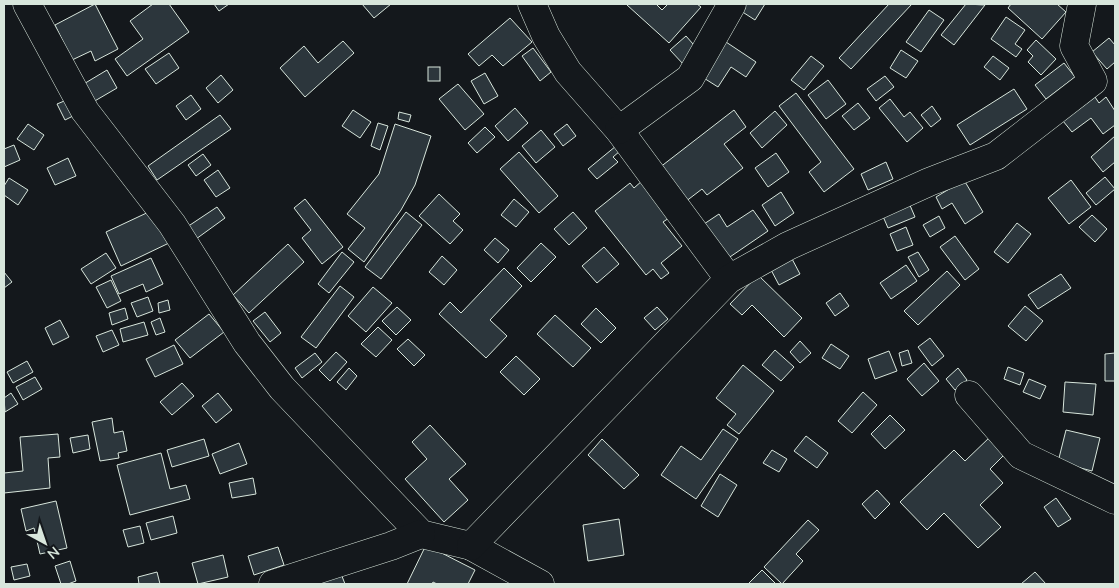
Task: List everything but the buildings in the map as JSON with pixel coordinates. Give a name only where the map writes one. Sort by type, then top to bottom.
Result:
[{"type":"street","points":[[27,4],[86,111],[172,224],[247,343],[282,388],[421,534],[471,546],[540,584]]},
{"type":"street","points":[[532,4],[546,36],[568,72],[619,130],[729,278]]},
{"type":"street","points":[[619,130],[690,78],[732,4]]},
{"type":"street","points":[[471,546],[729,278],[788,246],[929,182],[996,156],[1093,81],[1074,46],[1082,4]]},
{"type":"street","points":[[969,395],[1020,455],[1115,500]]},
{"type":"street","points":[[273,584],[391,546],[421,534]]}]
